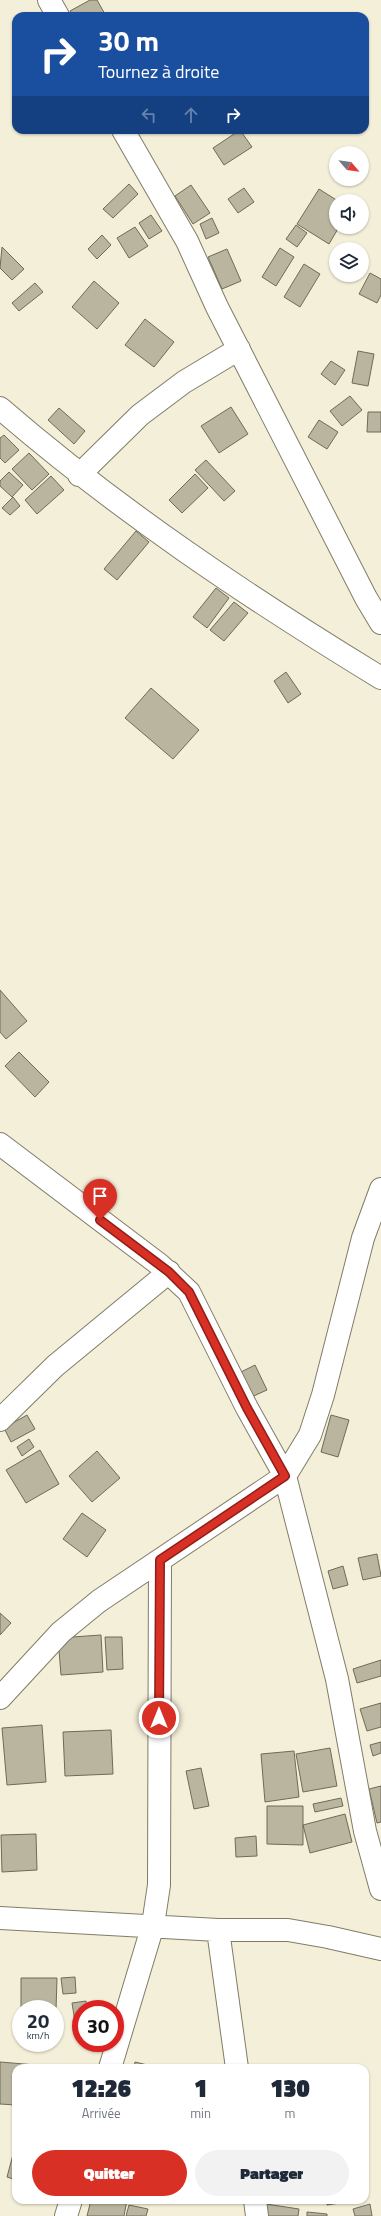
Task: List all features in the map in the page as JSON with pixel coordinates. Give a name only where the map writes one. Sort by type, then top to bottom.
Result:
[{"type":"street","points":[[49,0],[56,12]]},
{"type":"street","points":[[125,134],[187,241],[239,349],[366,598],[381,623]]},
{"type":"street","points":[[79,475],[140,416],[184,382],[239,349]]},
{"type":"street","points":[[0,408],[79,475],[209,569],[304,631],[381,678]]},
{"type":"street","points":[[0,1144],[169,1272],[189,1292],[247,1408],[285,1476],[336,1679],[365,1831],[381,1889]]},
{"type":"street","points":[[0,1698],[62,1632],[99,1601],[285,1476],[310,1435],[323,1395],[363,1238],[381,1189]]},
{"type":"street","points":[[0,1420],[55,1366],[169,1272]]},
{"type":"street","points":[[111,2064],[153,1925],[159,1885],[160,1560]]},
{"type":"street","points":[[0,1918],[153,1925],[218,1930],[288,1930],[328,1936],[381,1950]]},
{"type":"street","points":[[218,1930],[236,2064]]},
{"type":"street","points":[[66,2216],[70,2204]]},
{"type":"street","points":[[256,2204],[257,2216]]},
{"type":"building","points":[[90,0],[97,0],[104,12],[71,12]]},
{"type":"building","points":[[234,134],[243,134],[252,147],[224,165],[213,148]]},
{"type":"building","points":[[129,184],[138,194],[113,218],[103,209]]},
{"type":"building","points":[[191,185],[210,213],[193,224],[175,196]]},
{"type":"building","points":[[244,188],[254,202],[238,213],[228,199]]},
{"type":"building","points":[[319,189],[329,195],[329,234],[335,234],[329,244],[297,224]]},
{"type":"building","points":[[151,215],[162,231],[149,239],[139,223]]},
{"type":"building","points":[[212,218],[219,233],[206,239],[200,224]]},
{"type":"building","points":[[296,225],[307,233],[297,247],[286,239]]},
{"type":"building","points":[[135,227],[148,246],[129,258],[117,238]]},
{"type":"building","points":[[102,235],[111,245],[97,259],[88,249]]},
{"type":"building","points":[[2,247],[24,269],[12,280],[0,268]]},
{"type":"building","points":[[280,248],[294,257],[276,286],[262,277]]},
{"type":"building","points":[[227,249],[241,281],[222,289],[208,257]]},
{"type":"building","points":[[304,264],[320,274],[300,307],[284,297]]},
{"type":"building","points":[[370,273],[381,279],[381,295],[377,303],[359,294],[365,282],[369,282]]},
{"type":"building","points":[[94,281],[119,303],[97,329],[72,307]]},
{"type":"building","points":[[35,283],[43,292],[19,311],[12,303]]},
{"type":"building","points":[[145,319],[174,342],[154,367],[125,345]]},
{"type":"building","points":[[358,351],[374,354],[368,386],[352,383]]},
{"type":"building","points":[[331,361],[345,370],[335,385],[321,374]]},
{"type":"building","points":[[350,396],[362,410],[342,426],[330,411]]},
{"type":"building","points":[[231,407],[248,434],[219,453],[201,426]]},
{"type":"building","points":[[59,408],[85,431],[74,444],[48,420]]},
{"type":"building","points":[[368,412],[381,412],[381,432],[367,432]]},
{"type":"building","points":[[319,420],[338,432],[327,449],[308,437]]},
{"type":"building","points":[[4,435],[19,450],[5,463],[0,458],[0,438]]},
{"type":"building","points":[[29,453],[49,474],[32,490],[12,469]]},
{"type":"building","points":[[206,460],[235,491],[224,501],[195,470]]},
{"type":"building","points":[[9,472],[23,485],[12,497],[0,486],[0,481]]},
{"type":"building","points":[[195,474],[208,488],[182,513],[169,500]]},
{"type":"building","points":[[51,476],[64,490],[37,514],[25,500]]},
{"type":"building","points":[[13,497],[20,506],[10,515],[2,508]]},
{"type":"building","points":[[136,531],[149,542],[117,580],[104,569]]},
{"type":"building","points":[[216,588],[229,598],[207,628],[193,617]]},
{"type":"building","points":[[234,602],[248,613],[224,641],[210,630]]},
{"type":"building","points":[[286,672],[301,694],[288,703],[274,681]]},
{"type":"building","points":[[151,688],[199,730],[173,759],[125,718]]},
{"type":"building","points":[[0,990],[27,1021],[6,1039],[0,1032]]},
{"type":"building","points":[[19,1052],[49,1082],[35,1097],[5,1066]]},
{"type":"building","points":[[255,1365],[267,1390],[249,1398],[237,1374]]},
{"type":"building","points":[[27,1415],[35,1429],[11,1442],[4,1428]]},
{"type":"building","points":[[331,1415],[349,1420],[338,1457],[321,1452]]},
{"type":"building","points":[[29,1439],[34,1447],[22,1456],[17,1447]]},
{"type":"building","points":[[40,1450],[59,1484],[26,1503],[6,1470]]},
{"type":"building","points":[[97,1451],[120,1478],[92,1502],[69,1476]]},
{"type":"building","points":[[82,1513],[106,1530],[87,1557],[63,1539]]},
{"type":"building","points":[[377,1554],[381,1576],[363,1580],[358,1558]]},
{"type":"building","points":[[343,1566],[348,1585],[333,1589],[328,1571]]},
{"type":"building","points":[[0,1613],[11,1623],[0,1635]]},
{"type":"building","points":[[101,1635],[103,1672],[61,1675],[58,1638]]},
{"type":"building","points":[[105,1637],[122,1637],[123,1669],[107,1670]]},
{"type":"building","points":[[381,1660],[381,1676],[357,1683],[353,1669]]},
{"type":"building","points":[[381,1703],[381,1727],[367,1731],[360,1709]]},
{"type":"building","points":[[42,1725],[46,1782],[7,1785],[2,1728]]},
{"type":"building","points":[[111,1730],[113,1774],[65,1776],[63,1732]]},
{"type":"building","points":[[381,1742],[381,1753],[373,1756],[370,1745]]},
{"type":"building","points":[[330,1748],[337,1786],[303,1792],[296,1754]]},
{"type":"building","points":[[294,1751],[299,1797],[265,1802],[261,1754]]},
{"type":"building","points":[[201,1768],[209,1806],[194,1809],[186,1771]]},
{"type":"building","points":[[381,1786],[381,1822],[377,1823],[369,1789]]},
{"type":"building","points":[[341,1798],[343,1806],[315,1812],[313,1804]]},
{"type":"building","points":[[267,1806],[303,1806],[303,1845],[267,1844]]},
{"type":"building","points":[[345,1814],[352,1842],[310,1853],[303,1825]]},
{"type":"building","points":[[36,1834],[37,1870],[2,1872],[1,1835]]},
{"type":"building","points":[[256,1836],[257,1856],[236,1857],[235,1838]]},
{"type":"building","points":[[75,1977],[76,1993],[63,1994],[61,1978]]},
{"type":"building","points":[[21,1978],[57,1978],[56,2000],[21,2000]]},
{"type":"building","points":[[0,2062],[24,2064],[12,2064],[12,2105],[0,2104]]},
{"type":"building","points":[[12,2158],[12,2179],[7,2177]]},
{"type":"building","points":[[90,2204],[126,2204],[124,2216],[87,2216]]},
{"type":"building","points":[[266,2204],[299,2209],[298,2216],[264,2216]]},
{"type":"building","points":[[370,2204],[372,2216],[355,2216],[353,2209]]},
{"type":"building","points":[[129,2205],[148,2209],[146,2216],[126,2216]]},
{"type":"building","points":[[307,2212],[327,2214],[327,2216],[307,2216]]},
{"type":"route","points":[[100,1220],[169,1272],[189,1292],[232,1380],[285,1476],[160,1560],[159,1718]]}]
